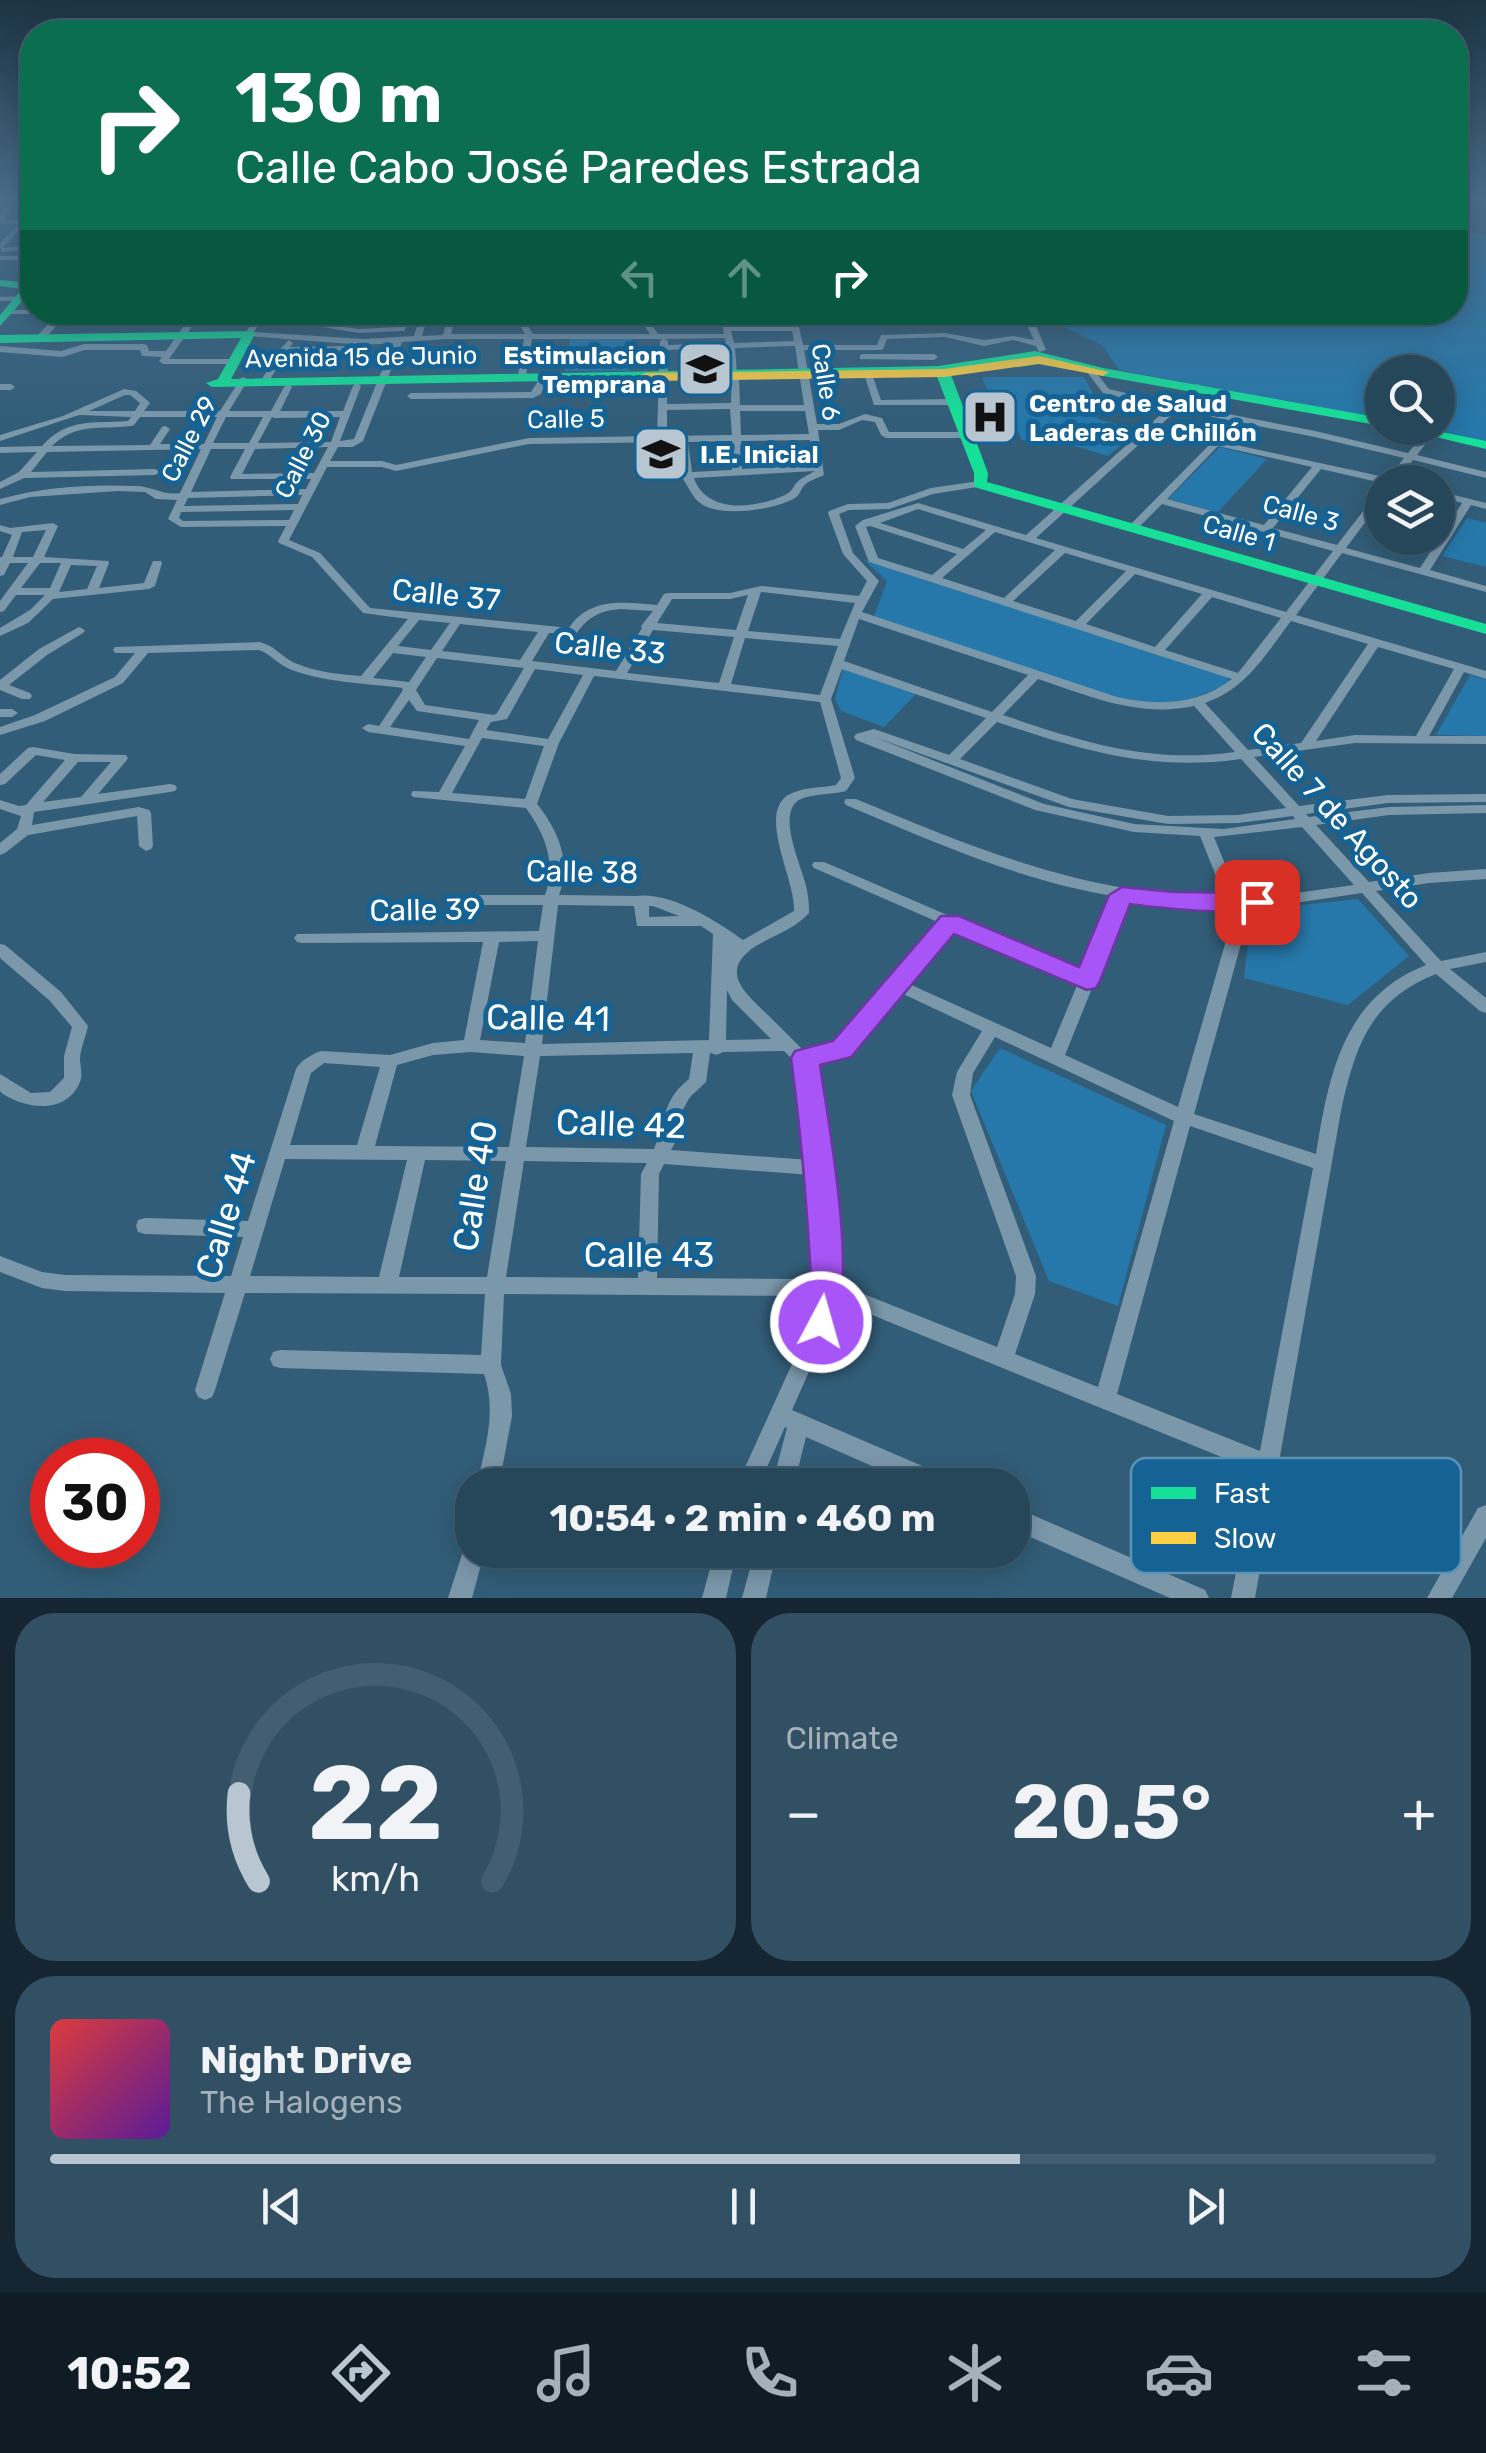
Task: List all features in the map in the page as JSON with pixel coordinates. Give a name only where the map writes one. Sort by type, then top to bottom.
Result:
[{"type":"street","points":[[40,338],[56,325]]},
{"type":"street","points":[[190,325],[164,360],[236,376],[254,325]]},
{"type":"street","points":[[322,325],[359,331],[401,329],[403,325]]},
{"type":"street","points":[[417,339],[421,325]]},
{"type":"street","points":[[446,337],[450,325]]},
{"type":"street","points":[[522,376],[530,337],[523,325]]},
{"type":"street","points":[[649,325],[662,340],[662,440]]},
{"type":"street","points":[[726,325],[734,374],[737,471]]},
{"type":"street","points":[[1027,325],[1040,349]]},
{"type":"street","name":"Calle 6","points":[[685,474],[707,504],[725,510],[792,496],[801,483],[820,475],[792,328],[727,336]]},
{"type":"street","points":[[0,349],[62,354],[110,331]]},
{"type":"street","points":[[110,331],[144,348],[145,354],[167,354]]},
{"type":"street","points":[[0,339],[110,331],[181,336],[294,334],[397,344]]},
{"type":"street","points":[[266,380],[294,334]]},
{"type":"street","points":[[864,362],[888,335],[924,334],[984,343],[1013,338],[1040,349]]},
{"type":"street","points":[[785,1468],[789,1419],[821,1322],[827,1288],[820,1168],[805,1058],[730,986],[732,956],[741,946],[788,925],[804,902],[783,832],[784,805],[793,798],[842,788],[848,778],[825,699],[843,643],[873,582],[848,554],[833,515],[835,510],[889,506],[931,490],[979,484],[981,472],[968,434],[924,334]]},
{"type":"street","points":[[284,350],[397,344],[446,337],[662,340],[727,336],[797,346],[864,362]]},
{"type":"street","points":[[0,450],[354,444],[397,344]]},
{"type":"street","name":"Avenida 15 de Junio","points":[[939,367],[1040,349],[1094,370]]},
{"type":"street","name":"Avenida 15 de Junio","points":[[236,376],[382,380],[801,373],[864,362],[939,367],[1031,360],[1365,419]]},
{"type":"street","points":[[864,362],[874,401],[955,402]]},
{"type":"street","points":[[1094,370],[1101,387],[1114,394],[1486,474]]},
{"type":"street","name":"Avenida 15 de Junio","points":[[236,376],[266,380],[543,380],[661,375]]},
{"type":"street","name":"Calle 29","points":[[175,514],[223,413],[236,376]]},
{"type":"street","points":[[411,396],[533,394],[543,380]]},
{"type":"street","name":"Calle 30","points":[[283,540],[334,445],[356,386]]},
{"type":"street","points":[[288,387],[236,476],[318,476]]},
{"type":"street","points":[[1028,539],[1197,387]]},
{"type":"street","points":[[0,438],[130,392],[145,403],[126,424],[90,424],[67,430],[26,475]]},
{"type":"street","points":[[884,404],[886,415],[878,419],[886,435],[968,434]]},
{"type":"street","points":[[662,407],[808,408]]},
{"type":"street","points":[[75,414],[347,414]]},
{"type":"street","points":[[90,424],[100,414]]},
{"type":"street","name":"Calle 5","points":[[324,464],[382,464],[396,468],[474,450],[541,441],[734,438],[812,432],[845,425],[857,416],[878,419]]},
{"type":"street","points":[[1132,529],[1238,420]]},
{"type":"street","points":[[541,441],[544,422]]},
{"type":"street","points":[[153,447],[164,429]]},
{"type":"street","points":[[1455,439],[1486,446]]},
{"type":"street","points":[[683,440],[685,474],[818,468]]},
{"type":"street","points":[[1216,444],[1365,475]]},
{"type":"street","points":[[1405,465],[1420,445]]},
{"type":"street","points":[[108,473],[126,447]]},
{"type":"street","points":[[1266,529],[1319,464]]},
{"type":"street","points":[[0,486],[26,475],[154,472]]},
{"type":"street","points":[[119,488],[129,473]]},
{"type":"street","points":[[237,494],[244,479]]},
{"type":"street","name":"Calle 1","points":[[979,484],[1486,630]]},
{"type":"street","points":[[0,502],[30,494],[119,488],[147,489],[160,498],[307,492]]},
{"type":"street","points":[[1455,498],[1486,506]]},
{"type":"street","name":"Calle 3","points":[[1160,500],[1486,590]]},
{"type":"street","points":[[1423,572],[1469,502]]},
{"type":"street","points":[[1241,678],[873,560],[860,529],[866,522],[918,506],[1486,675]]},
{"type":"street","points":[[291,524],[181,524],[175,514],[299,507]]},
{"type":"street","points":[[855,614],[1123,703],[1198,703],[1222,693],[1241,678],[1365,516]]},
{"type":"street","points":[[14,530],[24,518]]},
{"type":"street","points":[[866,522],[964,553]]},
{"type":"street","points":[[0,528],[53,526],[38,558],[0,610]]},
{"type":"street","points":[[933,580],[993,529]]},
{"type":"street","points":[[14,530],[18,534],[0,576],[18,587],[53,594],[149,586],[157,562]]},
{"type":"street","name":"Calle 37","points":[[283,540],[316,555],[367,611],[572,632],[579,617],[606,605],[657,608]]},
{"type":"street","points":[[1005,603],[1063,550]]},
{"type":"street","points":[[4,560],[62,558],[68,562],[104,563],[91,592]]},
{"type":"street","points":[[2,629],[36,613],[53,594],[68,562]]},
{"type":"street","points":[[1078,626],[1133,570]]},
{"type":"street","points":[[620,674],[657,608],[668,596],[730,596],[755,590],[861,600]]},
{"type":"street","points":[[724,686],[755,590]]},
{"type":"street","points":[[109,591],[110,606]]},
{"type":"street","points":[[1158,652],[1208,592]]},
{"type":"street","points":[[365,679],[414,618]]},
{"type":"street","points":[[456,622],[411,690],[375,729],[552,743]]},
{"type":"street","points":[[647,626],[843,643]]},
{"type":"street","points":[[444,795],[474,738],[493,718],[545,630]]},
{"type":"street","points":[[26,696],[1,684],[79,631]]},
{"type":"street","points":[[1306,744],[1375,642]]},
{"type":"street","points":[[119,650],[260,646],[272,650],[282,664],[310,673],[406,685],[421,708],[493,718]]},
{"type":"street","name":"Calle 33","points":[[389,649],[825,699]]},
{"type":"street","points":[[0,731],[40,718],[119,680],[145,650]]},
{"type":"street","points":[[837,663],[1088,748],[1126,756],[1182,760],[1306,744],[1421,738],[1486,740]]},
{"type":"street","points":[[1421,738],[1461,667]]},
{"type":"street","points":[[418,794],[530,804],[552,743],[591,671]]},
{"type":"street","points":[[951,761],[1036,674]]},
{"type":"street","name":"Calle 7 de Agosto","points":[[1198,703],[1436,966],[1486,1007]]},
{"type":"street","points":[[1486,798],[1388,799],[1220,820],[1123,814],[1053,798],[874,733],[861,737],[1058,812],[1134,828],[1206,834],[1389,811],[1486,809]]},
{"type":"street","points":[[0,781],[33,751],[74,758],[120,758],[86,800]]},
{"type":"street","points":[[26,809],[74,758]]},
{"type":"street","points":[[0,804],[26,809],[170,788]]},
{"type":"street","points":[[851,802],[992,861],[1122,895],[1234,902],[1295,899],[1486,874]]},
{"type":"street","name":"Calle 40","points":[[491,1468],[501,1416],[501,1394],[491,1365],[495,1287],[533,1050],[551,898],[561,878],[556,853],[530,804]]},
{"type":"street","points":[[24,831],[26,809]]},
{"type":"street","points":[[0,850],[24,831],[140,811],[144,813],[146,846]]},
{"type":"street","points":[[1106,1399],[1183,1117],[1226,978],[1236,927],[1234,902],[1206,834]]},
{"type":"street","points":[[819,865],[1087,981]]},
{"type":"street","points":[[1056,1058],[1122,895]]},
{"type":"street","points":[[641,898],[640,919],[646,924],[704,920]]},
{"type":"street","name":"Calle 38","points":[[472,900],[641,898],[704,920],[741,946]]},
{"type":"street","points":[[805,1058],[842,1050],[950,922]]},
{"type":"street","points":[[646,1288],[650,1174],[673,1110],[684,1092],[697,1082],[709,1049],[721,932]]},
{"type":"street","name":"Calle 39","points":[[302,938],[548,936]]},
{"type":"street","points":[[470,1046],[492,937]]},
{"type":"street","points":[[0,949],[55,996],[80,1026],[72,1056],[72,1079],[58,1095],[30,1102],[0,1082]]},
{"type":"street","points":[[1269,1458],[1324,1164],[1346,1059],[1359,1027],[1403,982],[1436,966],[1486,957]]},
{"type":"street","points":[[898,985],[1183,1117],[1324,1164]]},
{"type":"street","points":[[992,1030],[965,1072],[961,1095],[1025,1269],[1024,1294],[1004,1357]]},
{"type":"street","name":"Calle 41","points":[[310,1061],[321,1057],[390,1061],[433,1049],[470,1046],[533,1050],[709,1049],[787,1044]]},
{"type":"street","name":"Calle 44","points":[[204,1390],[304,1068],[310,1061]]},
{"type":"street","points":[[364,1152],[390,1061]]},
{"type":"street","name":"Calle 42","points":[[280,1152],[658,1157],[820,1168]]},
{"type":"street","points":[[388,1285],[418,1152]]},
{"type":"street","points":[[145,1226],[255,1229]]},
{"type":"street","name":"Calle 43","points":[[0,1264],[42,1280],[65,1282],[827,1288],[1251,1458]]},
{"type":"street","points":[[280,1359],[491,1365]]},
{"type":"street","points":[[759,1468],[789,1419]]},
{"type":"street","points":[[789,1419],[901,1468]]},
{"type":"street","points":[[1461,1560],[1486,1516]]},
{"type":"street","points":[[1030,1525],[1131,1569]]},
{"type":"street","points":[[460,1598],[469,1568]]},
{"type":"street","points":[[714,1598],[722,1568]]},
{"type":"street","points":[[754,1598],[762,1568]]},
{"type":"street","points":[[1140,1573],[1197,1598]]},
{"type":"street","points":[[1243,1598],[1248,1573]]},
{"type":"street","points":[[1439,1598],[1453,1573]]},
{"type":"shaded area","points":[[1468,273],[1486,273],[1486,442],[1455,436],[1455,355],[1365,355],[1365,417],[1119,370],[1103,346],[1060,325],[1468,325]]},
{"type":"shaded area","points":[[632,337],[630,371],[565,371],[570,338]]},
{"type":"shaded area","points":[[982,377],[1084,377],[1098,403],[1097,419],[1139,430],[1108,456],[1066,443],[1022,440],[1004,404],[992,403]]},
{"type":"shaded area","points":[[1220,447],[1267,459],[1218,512],[1168,499]]},
{"type":"shaded area","points":[[1467,518],[1486,523],[1486,567],[1442,556],[1455,555],[1455,536]]},
{"type":"shaded area","points":[[864,560],[1226,676],[1230,682],[1175,702],[1117,699],[874,616],[887,581]]},
{"type":"shaded area","points":[[843,669],[916,694],[884,727],[841,711],[835,699]]},
{"type":"shaded area","points":[[1470,675],[1486,680],[1486,736],[1436,735]]},
{"type":"shaded area","points":[[1358,899],[1409,956],[1348,1005],[1244,978],[1252,910]]},
{"type":"shaded area","points":[[1000,1048],[1166,1125],[1118,1306],[1049,1281],[971,1091]]},
{"type":"traffic: fast","points":[[0,283],[20,285]]},
{"type":"traffic: fast","points":[[0,322],[20,298]]},
{"type":"traffic: fast","points":[[0,339],[249,334],[224,380]]},
{"type":"traffic: fast","points":[[645,377],[212,383],[938,370],[1035,355],[1097,369]]},
{"type":"traffic: fast","points":[[938,370],[944,373],[981,473],[979,484],[1486,629]]},
{"type":"traffic: fast","points":[[1103,372],[1365,419]]},
{"type":"traffic: fast","points":[[1455,438],[1486,445]]},
{"type":"traffic: slow","points":[[645,377],[944,373],[1039,360],[1103,372]]},
{"type":"place","name":"Estimulacion Temprana","points":[[705,369]]},
{"type":"place","name":"Centro de Salud Laderas de Chillón","points":[[990,417]]},
{"type":"place","name":"I.E. Inicial","points":[[661,454]]},
{"type":"route","points":[[821,1322],[827,1288],[820,1168],[805,1058],[842,1050],[950,922],[1087,981],[1122,895],[1173,901],[1257,902]]}]
